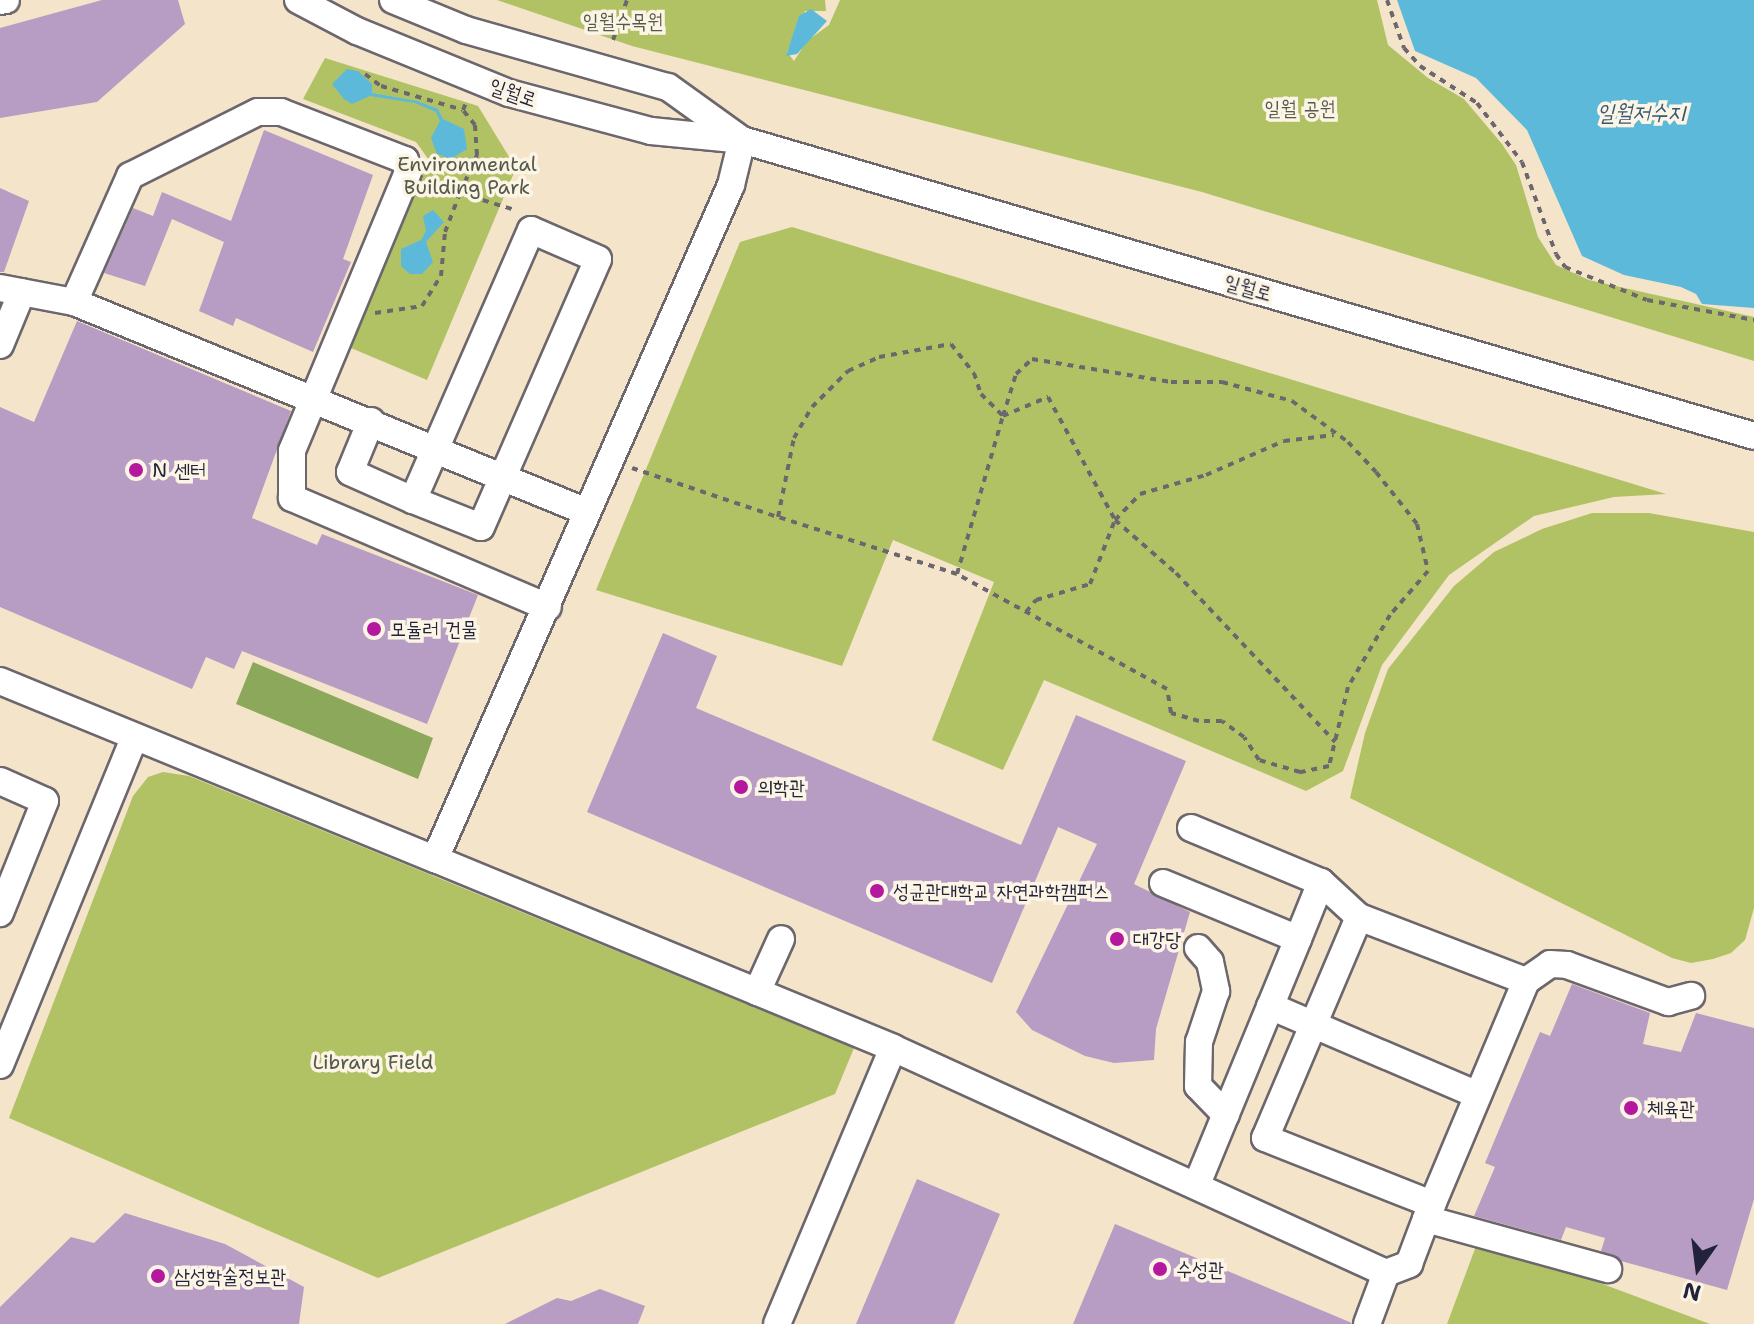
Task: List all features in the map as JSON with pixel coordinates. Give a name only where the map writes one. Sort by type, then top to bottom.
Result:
[{"type":"street","points":[[0,1],[6,0]]},
{"type":"street","name":"일월로","points":[[298,0],[357,31],[509,93],[651,131],[742,140],[1754,436]]},
{"type":"street","name":"일월로","points":[[393,0],[466,30],[668,87],[742,140]]},
{"type":"street","points":[[74,302],[130,176],[258,112],[281,112],[405,160],[408,172],[317,399],[292,451],[292,498],[548,607]]},
{"type":"street","points":[[435,859],[731,185],[742,140]]},
{"type":"street","points":[[371,421],[350,472],[413,500],[481,527],[598,259],[531,230],[413,500]]},
{"type":"street","points":[[0,345],[11,290],[74,302],[587,512]]},
{"type":"street","points":[[0,681],[134,739],[893,1048],[1197,1184],[1386,1273],[1409,1264],[1526,981],[1536,970],[1567,965],[1668,1002],[1691,996]]},
{"type":"street","points":[[0,1065],[134,739]]},
{"type":"street","points":[[0,781],[45,801],[0,913]]},
{"type":"street","points":[[1191,828],[1321,882],[1359,917],[1526,981]]},
{"type":"street","points":[[1197,1184],[1321,882]]},
{"type":"street","points":[[1163,883],[1298,939]]},
{"type":"street","points":[[1359,917],[1265,1138],[1429,1212],[1608,1269]]},
{"type":"street","points":[[757,992],[781,939]]},
{"type":"street","points":[[1198,948],[1210,962],[1216,991],[1199,1042],[1198,1086],[1226,1115]]},
{"type":"street","points":[[1270,1006],[1310,1027],[1478,1095]]},
{"type":"street","points":[[777,1324],[893,1048]]},
{"type":"street","points":[[1367,1324],[1386,1273]]},
{"type":"path","points":[[613,40],[627,0]]},
{"type":"path","points":[[1387,0],[1404,48],[1420,66],[1477,103],[1522,162],[1556,254],[1565,267],[1647,300],[1754,320]]},
{"type":"path","points":[[349,317],[422,306],[441,276],[445,232],[477,155],[475,125],[463,110],[381,86],[365,74]]},
{"type":"path","points":[[463,110],[466,102]]},
{"type":"path","points":[[408,172],[496,208]]},
{"type":"path","points":[[778,517],[794,438],[812,407],[848,371],[879,357],[951,344],[974,373],[981,394],[1003,416]]},
{"type":"path","points":[[608,460],[957,574],[1167,689],[1171,713],[1199,721],[1222,721],[1244,737],[1259,760],[1300,772],[1329,766],[1348,687],[1390,615],[1428,571],[1417,524],[1376,472],[1337,434],[1292,401],[1222,382],[1171,382],[1032,359],[1016,374],[957,574]]},
{"type":"path","points":[[1003,416],[1048,397],[1115,520],[1176,573],[1335,742]]},
{"type":"path","points":[[1026,612],[1036,600],[1090,584],[1115,520],[1140,494],[1206,475],[1284,441],[1337,434]]},
{"type":"green space","name":"일월 공원","points":[[497,0],[825,0],[826,11],[805,11],[787,52],[794,61],[807,41],[829,25],[840,0],[1377,0],[1388,45],[1428,78],[1464,99],[1502,144],[1516,165],[1538,237],[1556,265],[1589,280],[1754,317],[1754,361],[1202,192],[632,46]]},
{"type":"green space","name":"Environmental Building Park","points":[[325,58],[478,106],[516,168],[427,380],[351,348],[429,160],[416,142],[303,99]]},
{"type":"green space","points":[[792,227],[1666,494],[1614,497],[1534,516],[1449,575],[1382,665],[1343,771],[1306,791],[1044,680],[1003,770],[932,740],[994,582],[893,540],[842,666],[596,590],[740,242]]},
{"type":"green space","points":[[1592,513],[1649,513],[1754,532],[1754,908],[1745,940],[1731,953],[1713,959],[1691,963],[1672,958],[1350,798],[1365,733],[1388,669],[1454,586],[1494,552],[1542,529]]},
{"type":"green space","points":[[253,662],[433,738],[418,779],[236,704]]},
{"type":"green space","name":"Library Field","points":[[163,772],[189,776],[854,1048],[835,1094],[378,1278],[9,1118],[133,796],[148,777]]},
{"type":"green space","points":[[1479,1238],[1710,1324],[1447,1324]]},
{"type":"water","name":"일월저수지","points":[[1397,0],[1754,0],[1754,308],[1702,304],[1696,294],[1681,287],[1624,275],[1582,256],[1527,130],[1476,78],[1415,51]]},
{"type":"water","points":[[811,9],[827,21],[797,54],[786,56],[799,16]]},
{"type":"water","points":[[347,69],[358,71],[372,84],[372,93],[417,101],[438,109],[443,119],[464,129],[467,149],[451,159],[437,154],[431,138],[440,121],[436,112],[415,103],[370,96],[352,104],[344,99],[332,84]]},
{"type":"water","points":[[433,210],[444,222],[426,242],[433,262],[422,274],[410,274],[401,266],[401,249],[421,240],[426,231],[423,216]]},
{"type":"building","points":[[102,0],[178,0],[185,24],[97,102],[0,118],[0,28]]},
{"type":"building","points":[[264,130],[373,175],[343,259],[351,262],[313,352],[236,318],[233,326],[199,311],[224,242],[172,219],[145,286],[104,273],[133,208],[153,216],[162,192],[231,221]]},
{"type":"building","points":[[0,188],[29,201],[4,272],[0,272]]},
{"type":"building","name":"N 센터","points":[[77,321],[291,411],[252,518],[317,545],[322,534],[478,595],[427,724],[242,651],[234,669],[206,657],[192,689],[0,607],[0,407],[34,422]]},
{"type":"building","name":"의학관","points":[[663,633],[717,656],[696,708],[1021,845],[1076,715],[1186,761],[1134,884],[1190,912],[1156,1029],[1154,1060],[1114,1063],[1085,1056],[1032,1030],[1016,1012],[1097,844],[1058,827],[992,983],[587,812]]},
{"type":"building","name":"체육관","points":[[1572,984],[1650,1013],[1643,1044],[1681,1052],[1696,1013],[1754,1028],[1754,1199],[1727,1290],[1621,1261],[1601,1251],[1605,1238],[1566,1227],[1561,1240],[1474,1216],[1495,1167],[1485,1163],[1540,1032],[1550,1036]]},
{"type":"building","points":[[917,1179],[1000,1214],[954,1324],[856,1324]]},
{"type":"building","name":"삼성학술정보관","points":[[125,1213],[225,1244],[304,1287],[299,1324],[0,1324],[0,1307],[71,1237],[94,1243]]},
{"type":"building","name":"수성관","points":[[1115,1224],[1352,1323],[1073,1324]]},
{"type":"building","points":[[600,1289],[645,1306],[638,1324],[505,1324],[557,1298],[571,1301]]},
{"type":"place","name":"N 센터","points":[[136,470]]},
{"type":"place","name":"모듈러 건물","points":[[374,629]]},
{"type":"place","name":"의학관","points":[[741,787]]},
{"type":"place","name":"성균관대학교 자연과학캠퍼스","points":[[877,891]]},
{"type":"place","name":"대강당","points":[[1117,939]]},
{"type":"place","name":"체육관","points":[[1631,1108]]},
{"type":"place","name":"수성관","points":[[1160,1269]]},
{"type":"place","name":"삼성학술정보관","points":[[158,1276]]},
{"type":"park label","name":"일월수목원","points":[[623,21]]}]
